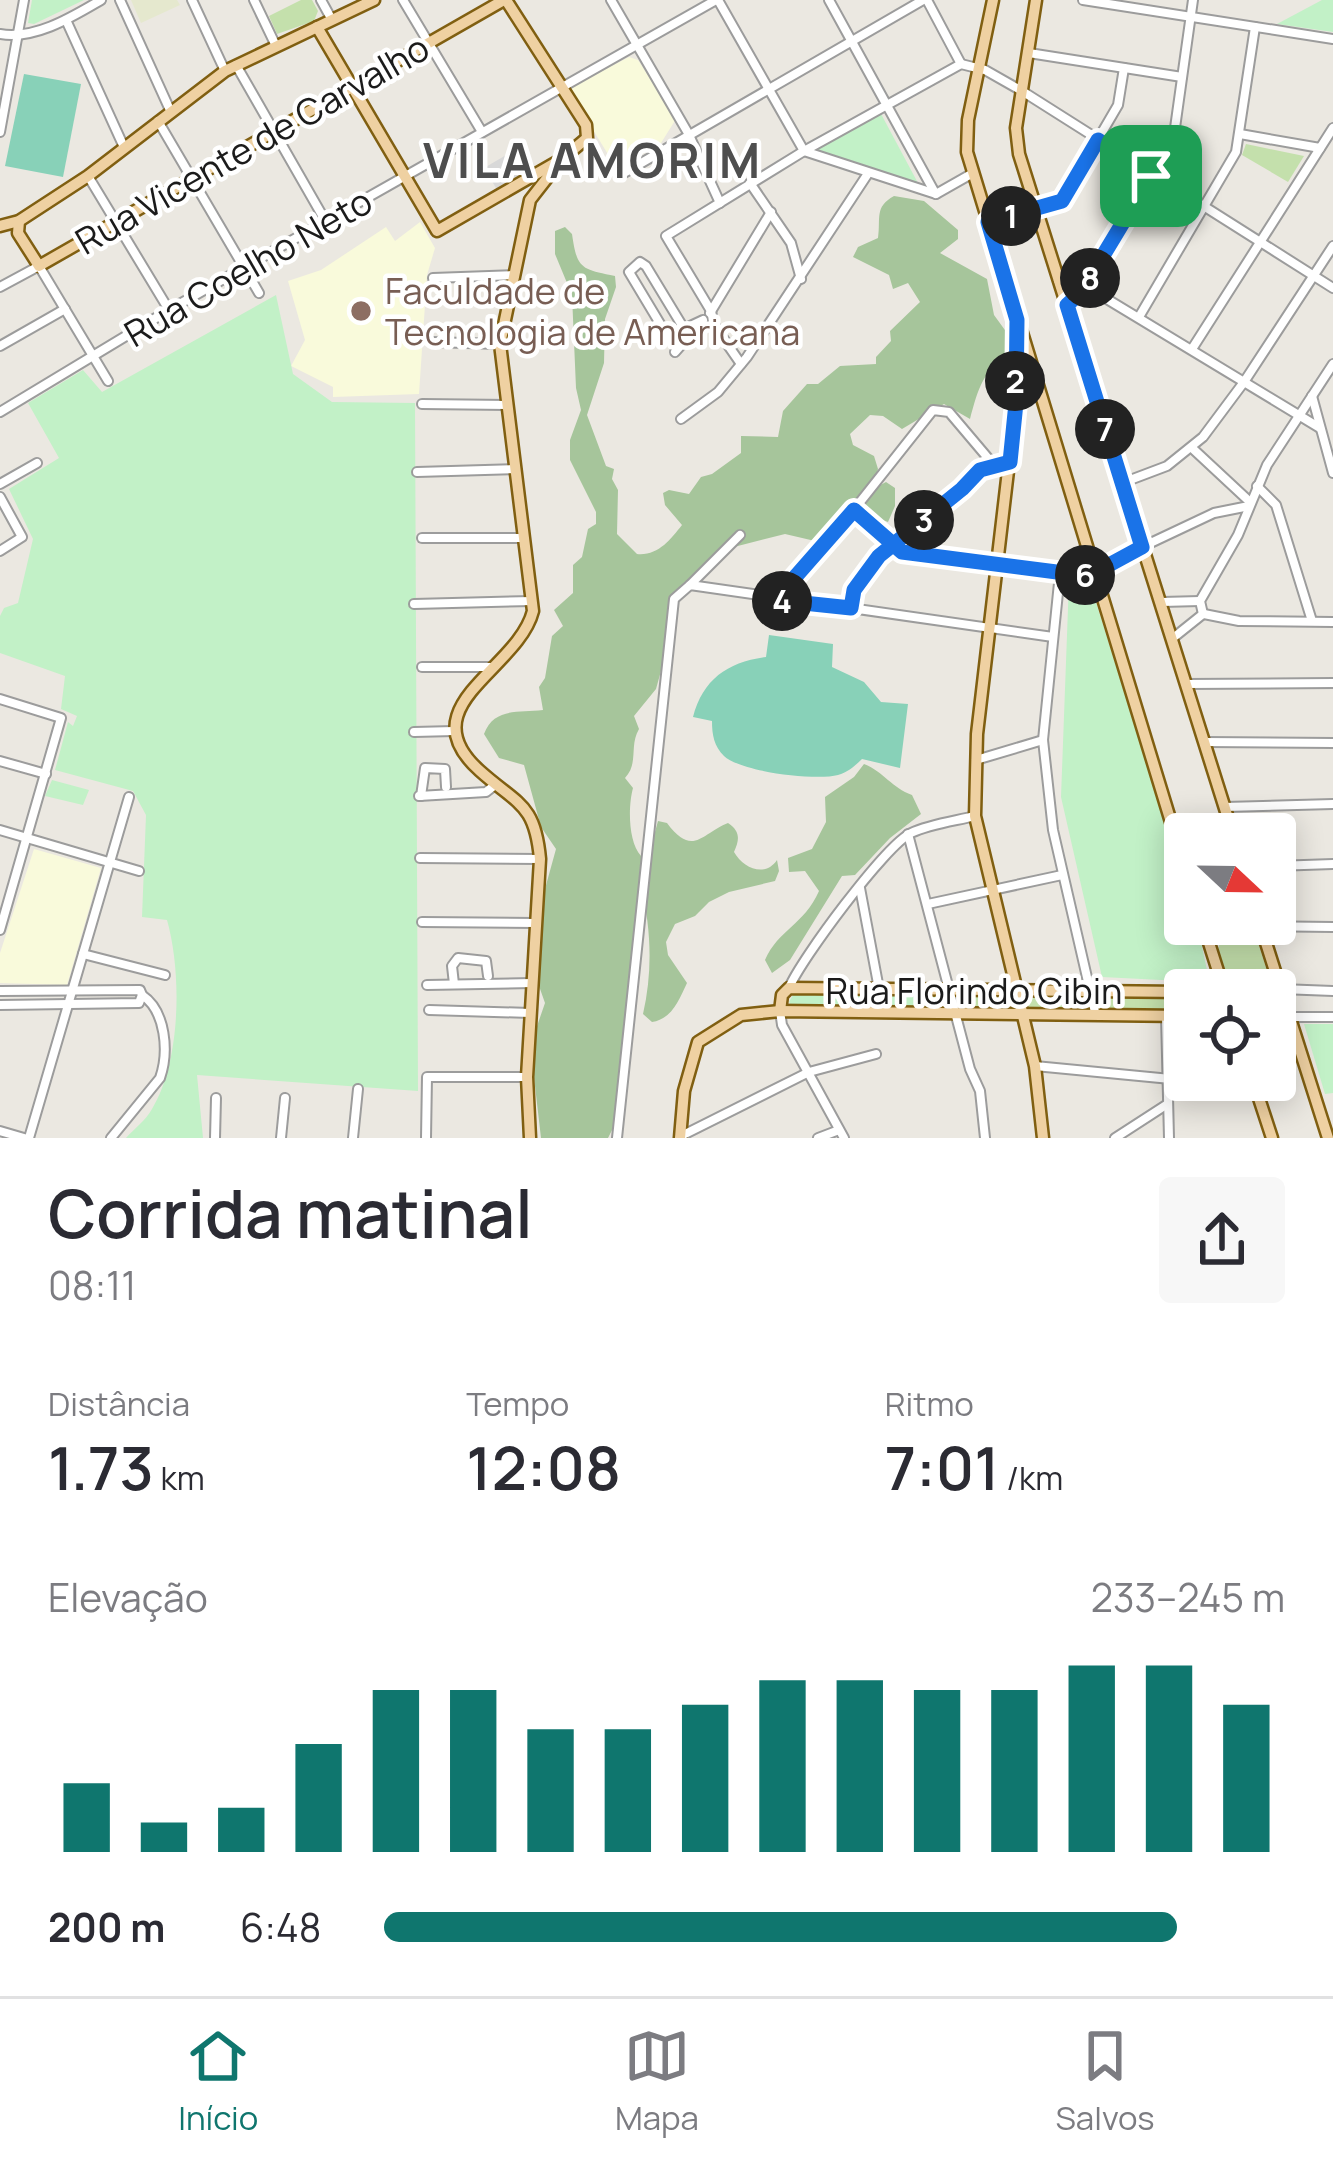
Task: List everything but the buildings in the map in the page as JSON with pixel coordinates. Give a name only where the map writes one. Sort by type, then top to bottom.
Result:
[{"type":"main road","points":[[0,228],[18,227],[231,68],[374,0]]},
{"type":"main road","points":[[317,27],[437,231],[562,159],[588,134],[505,0]]},
{"type":"main road","name":"Rua Vicente de Carvalho","points":[[39,266],[505,0]]},
{"type":"main road","points":[[993,0],[966,137],[973,173],[1168,813]]},
{"type":"main road","points":[[1036,0],[1017,141],[1227,813]]},
{"type":"main road","points":[[530,1138],[527,1078],[540,859],[532,815],[467,758],[454,731],[458,708],[467,694],[516,648],[529,628],[532,601],[526,538],[500,344],[530,200],[562,159]]},
{"type":"main road","points":[[518,185],[530,200]]},
{"type":"main road","points":[[18,227],[39,266]]},
{"type":"main road","points":[[1017,320],[1016,403],[988,628],[975,816],[1035,1066],[1043,1138]]},
{"type":"main road","points":[[1016,403],[1030,392],[1042,399]]},
{"type":"main road","points":[[998,564],[1060,573],[1096,572],[1142,547]]},
{"type":"main road","name":"Rua Florindo Cibin","points":[[780,1011],[788,988],[1164,992]]},
{"type":"main road","name":"Rua Florindo Cibin","points":[[681,1137],[684,1091],[698,1042],[741,1015],[780,1011],[1164,1015]]},
{"type":"main road","points":[[1296,1035],[1328,1120],[1328,1138]]},
{"type":"main road","points":[[1260,1101],[1270,1137]]},
{"type":"street","points":[[0,132],[24,0]]},
{"type":"street","points":[[0,34],[16,37],[66,20],[101,0]]},
{"type":"street","points":[[120,0],[170,110]]},
{"type":"street","points":[[192,0],[326,222]]},
{"type":"street","points":[[254,0],[276,46]]},
{"type":"street","points":[[321,0],[332,20]]},
{"type":"street","points":[[404,0],[482,132]]},
{"type":"street","points":[[611,0],[688,133],[720,203]]},
{"type":"street","points":[[717,0],[804,151],[936,194],[973,173]]},
{"type":"street","name":"Rua Coelho Neto","points":[[0,412],[169,310],[717,0]]},
{"type":"street","points":[[829,0],[936,194]]},
{"type":"street","points":[[624,173],[925,0],[961,64]]},
{"type":"street","points":[[1083,0],[1333,38]]},
{"type":"street","points":[[1086,287],[1174,135],[1193,0]]},
{"type":"street","points":[[66,20],[123,145]]},
{"type":"street","points":[[1139,317],[1231,164],[1240,134],[1255,27]]},
{"type":"street","points":[[1029,53],[1182,76]]},
{"type":"street","points":[[741,364],[713,325],[711,311],[666,236],[804,151],[961,64],[1022,91],[1333,287]]},
{"type":"street","points":[[988,222],[1062,201],[1118,106],[1124,68]]},
{"type":"street","points":[[157,119],[259,293]]},
{"type":"street","points":[[1192,349],[1333,128]]},
{"type":"street","points":[[1240,134],[1320,148]]},
{"type":"street","points":[[681,419],[718,392],[741,364],[867,175]]},
{"type":"street","points":[[88,176],[169,310]]},
{"type":"street","points":[[750,183],[790,243],[801,279]]},
{"type":"street","points":[[675,352],[711,311],[771,212]]},
{"type":"street","points":[[1122,483],[1167,466],[1192,448],[1244,382],[1333,246]]},
{"type":"street","points":[[683,327],[646,266],[640,262],[631,268],[629,272],[665,332],[671,335],[704,320]]},
{"type":"street","points":[[39,266],[108,381]]},
{"type":"street","name":"Rua Vicente de Carvalho","points":[[0,287],[39,266]]},
{"type":"street","points":[[433,278],[514,275]]},
{"type":"street","points":[[1058,280],[1086,287],[1320,428]]},
{"type":"street","points":[[1067,305],[1078,295],[1097,294]]},
{"type":"street","points":[[0,346],[65,309]]},
{"type":"street","points":[[431,342],[500,344]]},
{"type":"street","points":[[1203,614],[1199,601],[1238,535],[1267,466],[1333,364]]},
{"type":"street","points":[[1312,395],[1333,473]]},
{"type":"street","points":[[422,404],[509,405]]},
{"type":"street","points":[[775,600],[933,410],[950,412],[993,464]]},
{"type":"street","points":[[1192,448],[1249,504]]},
{"type":"street","points":[[851,608],[862,574],[894,544],[980,470],[1010,462]]},
{"type":"street","points":[[0,484],[37,463]]},
{"type":"street","points":[[416,472],[517,469]]},
{"type":"street","points":[[1258,486],[1276,505],[1312,621]]},
{"type":"street","points":[[0,497],[22,537],[0,551]]},
{"type":"street","points":[[1142,547],[1214,513],[1249,504]]},
{"type":"street","points":[[854,510],[902,552],[998,564]]},
{"type":"street","points":[[617,1138],[674,598],[740,535]]},
{"type":"street","points":[[422,538],[526,538]]},
{"type":"street","points":[[1060,573],[1042,740],[1062,875],[1095,1012]]},
{"type":"street","points":[[686,588],[1053,637]]},
{"type":"street","points":[[414,604],[532,601]]},
{"type":"street","points":[[1162,602],[1199,601]]},
{"type":"street","points":[[1173,638],[1203,614],[1239,621],[1333,622]]},
{"type":"street","points":[[422,667],[494,667]]},
{"type":"street","points":[[1186,684],[1333,683]]},
{"type":"street","points":[[0,699],[61,718],[0,930]]},
{"type":"street","points":[[413,732],[454,731]]},
{"type":"street","points":[[976,760],[1042,740]]},
{"type":"street","points":[[1204,742],[1333,743]]},
{"type":"street","points":[[0,761],[46,774]]},
{"type":"street","points":[[446,787],[445,769],[425,768],[420,796],[485,792],[497,784]]},
{"type":"street","points":[[0,1131],[27,1138],[129,797]]},
{"type":"street","points":[[1225,807],[1333,804]]},
{"type":"street","points":[[788,988],[797,967],[860,886],[908,834],[975,816]]},
{"type":"street","points":[[0,830],[139,872]]},
{"type":"street","points":[[908,834],[980,1091],[986,1138]]},
{"type":"street","points":[[420,858],[540,859]]},
{"type":"street","points":[[1296,865],[1333,864]]},
{"type":"street","points":[[928,904],[1062,875]]},
{"type":"street","points":[[860,886],[879,989]]},
{"type":"street","points":[[422,922],[535,923]]},
{"type":"street","points":[[1296,926],[1333,927]]},
{"type":"street","points":[[83,954],[165,976]]},
{"type":"street","points":[[454,984],[453,962],[458,958],[486,961],[488,976]]},
{"type":"street","points":[[427,985],[532,983]]},
{"type":"street","points":[[1296,990],[1333,991]]},
{"type":"street","points":[[0,992],[71,997]]},
{"type":"street","points":[[0,1005],[141,993],[155,1005],[164,1067],[112,1138]]},
{"type":"street","points":[[428,1010],[530,1013]]},
{"type":"street","points":[[780,1011],[782,1024],[842,1134],[818,1138]]},
{"type":"street","points":[[1296,1017],[1333,1017]]},
{"type":"street","points":[[681,1137],[809,1072],[876,1054]]},
{"type":"street","points":[[1035,1066],[1164,1080]]},
{"type":"street","points":[[426,1138],[427,1077],[527,1078]]},
{"type":"street","points":[[352,1138],[358,1089]]},
{"type":"street","points":[[215,1138],[216,1098]]},
{"type":"street","points":[[281,1138],[285,1098]]},
{"type":"street","points":[[1167,1101],[1169,1138]]},
{"type":"street","points":[[1115,1138],[1167,1104]]},
{"type":"shaded area","points":[[131,0],[177,0],[180,5],[141,23]]},
{"type":"shaded area","points":[[629,57],[638,60],[676,119],[661,143],[617,169],[568,89]]},
{"type":"shaded area","points":[[523,145],[537,170],[499,193],[484,168]]},
{"type":"shaded area","points":[[894,196],[924,201],[958,230],[958,239],[940,253],[987,279],[994,315],[1018,348],[989,372],[970,419],[944,404],[902,429],[883,416],[870,415],[850,434],[853,445],[874,456],[878,469],[873,489],[886,482],[895,488],[895,506],[888,522],[858,511],[815,541],[785,534],[730,548],[685,582],[667,613],[667,649],[656,689],[634,716],[639,729],[625,778],[633,788],[631,833],[641,856],[650,850],[658,821],[691,841],[728,823],[737,832],[734,852],[743,863],[760,870],[777,860],[779,871],[775,881],[729,892],[675,924],[666,942],[668,955],[687,983],[670,1013],[652,1022],[643,1014],[650,949],[641,887],[613,1128],[608,1138],[541,1138],[532,1060],[545,1003],[539,986],[540,907],[556,849],[541,827],[524,765],[499,758],[484,734],[501,715],[543,710],[539,687],[552,636],[563,626],[554,610],[573,593],[573,565],[582,557],[588,529],[596,524],[596,512],[570,460],[570,440],[581,410],[572,295],[555,254],[555,231],[565,227],[572,234],[583,266],[615,276],[605,319],[604,363],[587,415],[606,466],[614,469],[617,534],[637,554],[644,554],[663,546],[682,525],[665,505],[663,493],[689,494],[701,477],[741,453],[741,436],[778,437],[783,411],[807,384],[818,384],[840,366],[876,364],[876,357],[891,341],[890,331],[920,302],[908,283],[893,289],[889,275],[853,257],[858,247],[878,238],[881,209]]},
{"type":"shaded area","name":"Faculdade de Tecnologia de Americana","points":[[420,222],[435,248],[427,275],[419,394],[333,397],[333,387],[291,366],[305,340],[288,281],[321,270],[386,227],[395,241]]},
{"type":"shaded area","points":[[864,764],[912,795],[921,814],[855,875],[842,876],[790,960],[772,973],[765,960],[770,950],[819,891],[805,871],[789,872],[788,858],[812,849],[826,822],[825,797]]},
{"type":"shaded area","points":[[34,849],[101,868],[67,985],[0,983],[0,953]]},
{"type":"green space","points":[[32,0],[84,0],[34,24],[28,23]]},
{"type":"green space","points":[[301,0],[312,0],[318,11],[314,21],[277,34],[269,16]]},
{"type":"green space","points":[[1322,0],[1333,0],[1333,32],[1277,24]]},
{"type":"green space","points":[[24,74],[81,84],[63,177],[5,166]]},
{"type":"green space","points":[[880,112],[919,185],[810,150]]},
{"type":"green space","points":[[1246,144],[1304,156],[1288,182],[1242,155]]},
{"type":"green space","points":[[276,295],[293,374],[332,402],[415,403],[418,1091],[197,1075],[203,1138],[126,1138],[152,1109],[169,1067],[176,1016],[172,941],[167,920],[142,917],[146,815],[133,791],[55,770],[68,722],[73,726],[77,716],[61,709],[65,676],[0,653],[0,616],[4,608],[18,603],[33,539],[9,489],[59,458],[28,403],[83,370],[102,392]]},
{"type":"green space","points":[[1089,580],[1164,819],[1164,945],[1202,945],[1207,969],[1164,969],[1164,980],[1102,977],[1061,797],[1069,581]]},
{"type":"green space","points":[[769,635],[833,644],[832,667],[864,682],[881,702],[908,704],[900,768],[862,759],[838,775],[797,776],[746,767],[724,756],[714,740],[712,721],[693,717],[697,704],[710,683],[729,668],[766,657]]},
{"type":"green space","points":[[52,780],[89,790],[83,805],[45,796]]},
{"type":"green space","points":[[1219,945],[1259,945],[1266,969],[1225,969]]},
{"type":"green space","points":[[793,995],[939,995],[945,1001],[941,1008],[793,1008],[789,1002]]},
{"type":"green space","points":[[1102,995],[1164,996],[1164,1011],[1102,1010]]},
{"type":"green space","points":[[1006,996],[1008,1009],[963,1009],[958,1002],[961,997]]},
{"type":"green space","points":[[1029,996],[1083,996],[1088,1003],[1084,1009],[1031,1009],[1025,1002]]},
{"type":"green space","points":[[1304,1024],[1333,1024],[1333,1093],[1325,1094]]},
{"type":"place","name":"Faculdade de Tecnologia de Americana","points":[[361,311]]},
{"type":"district","name":"VILA AMORIM","points":[[593,159]]},
{"type":"route","points":[[1151,176],[1089,279],[1086,287],[1097,294],[1078,295],[1067,305],[1142,547],[1089,574],[1029,569],[902,552],[894,544],[854,510],[775,600],[851,608],[862,574],[879,556],[894,544],[962,489],[980,470],[1010,462],[1017,320],[988,222],[1062,201],[1098,140],[1151,176]]}]
